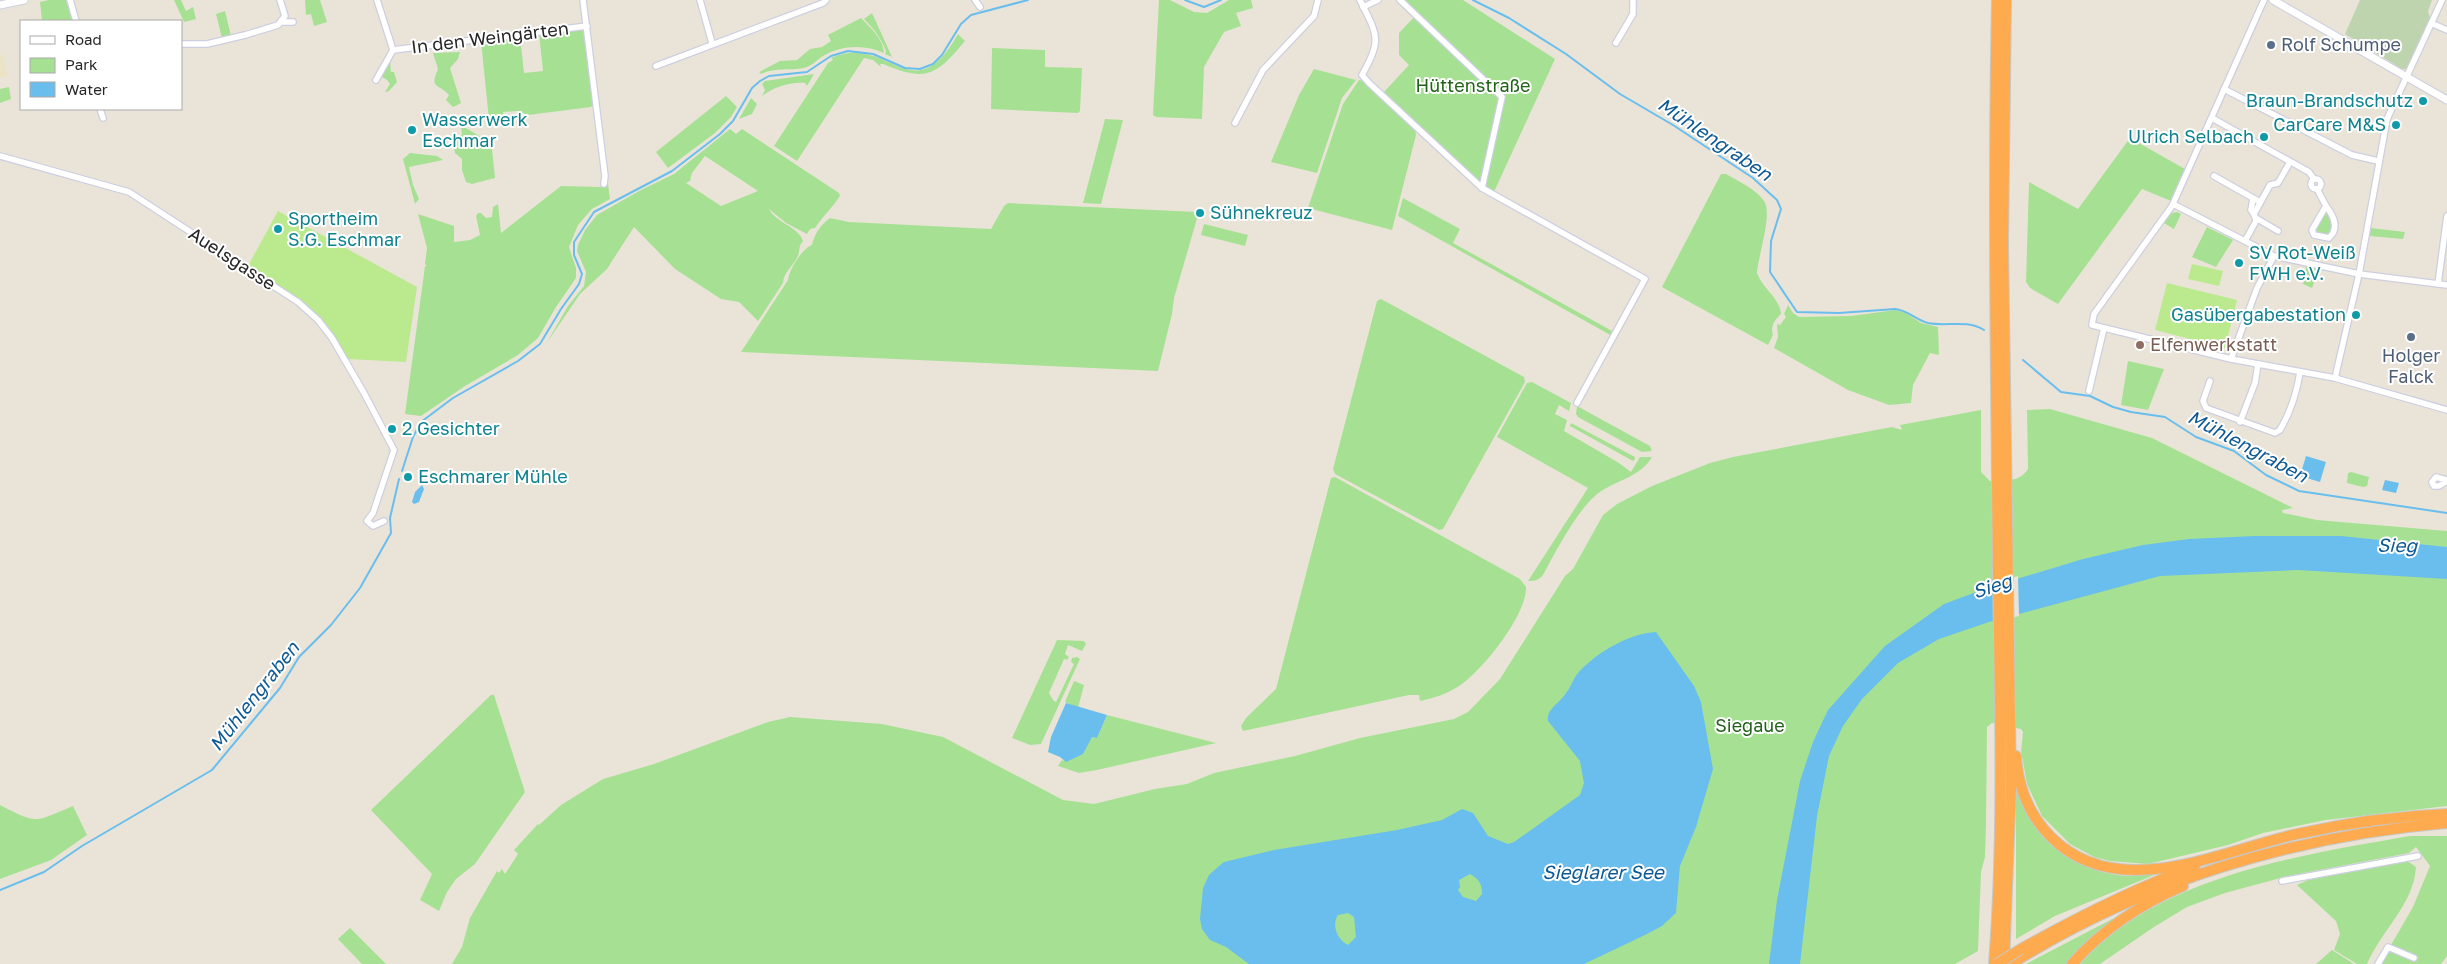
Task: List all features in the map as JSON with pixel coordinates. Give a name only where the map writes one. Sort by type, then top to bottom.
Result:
[{"type":"highway","points":[[1997,0],[1994,166],[2011,787],[2004,964]]},
{"type":"highway","points":[[2006,0],[2002,478],[2010,688],[1995,964],[2138,898],[2225,865],[2279,850],[2381,830],[2447,824]]},
{"type":"highway","points":[[2008,727],[2018,775],[2027,802],[2046,833],[2072,853],[2104,867],[2130,870],[2164,867],[2304,832],[2397,818],[2447,814]]},
{"type":"highway","points":[[2072,964],[2101,936],[2131,913],[2159,897],[2279,850]]},
{"type":"highway","points":[[2011,964],[2021,953],[2126,893],[2230,852]]},
{"type":"street","points":[[0,5],[24,0]]},
{"type":"street","points":[[70,0],[76,20]]},
{"type":"street","points":[[280,0],[285,12],[283,22]]},
{"type":"street","points":[[376,80],[393,50],[377,0]]},
{"type":"street","points":[[583,0],[605,176],[604,184]]},
{"type":"street","points":[[700,0],[712,43]]},
{"type":"street","points":[[656,66],[712,43],[823,3],[826,0]]},
{"type":"street","points":[[975,0],[980,7]]},
{"type":"street","points":[[1235,123],[1263,70],[1314,16],[1318,0]]},
{"type":"street","points":[[1360,0],[1374,29],[1376,39],[1375,51],[1362,75],[1482,188],[1645,279],[1577,403]]},
{"type":"street","points":[[1363,7],[1378,0]]},
{"type":"street","points":[[1400,0],[1501,95],[1502,100],[1482,188]]},
{"type":"street","points":[[1616,43],[1633,14],[1633,0]]},
{"type":"street","points":[[2264,0],[2173,204],[2094,314],[2092,325],[2231,359],[2335,378],[2447,410]]},
{"type":"street","points":[[2273,0],[2447,100]]},
{"type":"street","points":[[2335,378],[2359,274],[2388,113],[2433,24],[2442,0]]},
{"type":"street","points":[[182,44],[216,42],[272,28],[283,22],[294,22]]},
{"type":"street","points":[[2433,24],[2447,30]]},
{"type":"street","name":"In den Weingärten","points":[[393,50],[587,26]]},
{"type":"street","points":[[2224,89],[2352,155],[2378,161]]},
{"type":"street","points":[[100,110],[103,118]]},
{"type":"street","points":[[2212,118],[2309,172],[2314,179],[2311,185],[2317,189],[2326,206],[2335,224],[2334,232],[2329,238],[2314,235],[2312,230],[2326,206]]},
{"type":"street","name":"Auelsgasse","points":[[0,156],[129,192],[298,302],[318,320],[332,338],[358,381],[394,450],[373,513]]},
{"type":"street","points":[[2245,241],[2260,202],[2270,185],[2278,183],[2290,162]]},
{"type":"street","points":[[2214,176],[2260,202]]},
{"type":"street","points":[[2253,199],[2251,210],[2255,216],[2278,231]]},
{"type":"street","points":[[2173,204],[2274,256],[2359,274],[2447,285]]},
{"type":"street","points":[[2438,284],[2447,216]]},
{"type":"street","points":[[2231,359],[2255,292],[2274,256]]},
{"type":"street","points":[[2089,391],[2104,328]]},
{"type":"street","points":[[2240,422],[2255,383],[2258,364]]},
{"type":"street","points":[[2210,381],[2203,401],[2205,406],[2240,422],[2269,431],[2279,431],[2298,388],[2300,372]]},
{"type":"street","points":[[2282,881],[2418,856]]},
{"type":"street","points":[[2378,964],[2388,947],[2414,958]]},
{"type":"shaded area","points":[[0,54],[2,54],[8,76],[0,78]]},
{"type":"green space","points":[[66,0],[72,20],[42,20],[40,2]]},
{"type":"green space","points":[[174,0],[181,0],[186,11],[193,7],[196,19],[184,22]]},
{"type":"green space","points":[[305,0],[320,0],[327,22],[314,26],[311,14],[306,15]]},
{"type":"green space","points":[[1159,0],[1170,0],[1194,12],[1207,13],[1229,0],[1251,0],[1253,8],[1236,13],[1241,26],[1224,32],[1204,67],[1202,119],[1156,117],[1153,115]]},
{"type":"green space","name":"Hüttenstraße","points":[[1402,0],[1463,0],[1555,59],[1493,194],[1476,182],[1383,93],[1409,65],[1399,55],[1399,33],[1417,14]]},
{"type":"green space","points":[[2360,0],[2432,0],[2428,11],[2430,18],[2407,69],[2402,69],[2345,34]]},
{"type":"green space","points":[[225,11],[231,36],[222,38],[216,14]]},
{"type":"green space","points":[[872,13],[892,57],[885,54],[886,51],[879,38],[864,19]]},
{"type":"green space","points":[[861,18],[882,43],[884,53],[869,48],[845,48],[830,52],[804,68],[777,70],[761,74],[759,72],[780,61],[797,60],[810,49],[822,47],[831,41],[828,35]]},
{"type":"green space","points":[[582,28],[586,30],[594,103],[591,107],[528,115],[517,111],[503,112],[504,118],[489,120],[481,41],[520,36],[524,73],[543,71],[539,33]]},
{"type":"green space","points":[[958,34],[965,41],[946,62],[929,72],[920,74],[910,73],[883,64],[880,64],[881,67],[873,60],[864,58],[797,161],[774,146],[828,63],[833,60],[831,58],[851,53],[869,55],[899,67],[913,70],[927,68],[942,57]]},
{"type":"green space","points":[[992,48],[1045,50],[1045,67],[1082,68],[1080,111],[1078,113],[991,109]]},
{"type":"green space","points":[[460,52],[458,59],[450,68],[461,103],[453,107],[446,100],[449,95],[435,83],[438,69],[433,53]]},
{"type":"green space","points":[[390,60],[391,72],[394,72],[397,82],[389,91],[385,92],[390,84],[382,77]]},
{"type":"green space","points":[[1314,69],[1356,80],[1342,98],[1317,173],[1271,162],[1299,95]]},
{"type":"green space","points":[[814,74],[807,86],[805,83],[788,84],[762,96],[765,90],[762,84],[765,81]]},
{"type":"green space","points":[[1359,80],[1365,81],[1415,128],[1416,135],[1392,230],[1308,208],[1343,104]]},
{"type":"green space","points":[[9,87],[11,99],[0,103],[0,89]]},
{"type":"green space","points":[[726,96],[737,107],[731,117],[715,133],[668,168],[656,152]]},
{"type":"green space","points":[[751,98],[757,104],[752,114],[739,119]]},
{"type":"green space","points":[[1105,119],[1123,120],[1101,204],[1083,203]]},
{"type":"green space","points":[[461,126],[484,138],[491,139],[495,178],[472,184],[466,182],[462,170],[462,159],[455,153],[452,138],[462,135]]},
{"type":"green space","points":[[730,129],[736,134],[742,129],[839,193],[840,196],[815,228],[810,229],[807,234],[786,223],[769,209],[776,218],[797,232],[803,241],[796,260],[758,321],[739,302],[721,299],[675,269],[634,227],[607,269],[580,294],[546,344],[568,306],[584,286],[586,272],[577,251],[585,230],[597,215],[674,174]],"holes":[[[705,156],[758,191],[721,206],[686,183],[690,181],[692,173]]]},
{"type":"green space","points":[[2130,138],[2185,169],[2171,201],[2142,189],[2058,304],[2030,288],[2026,282],[2029,182],[2078,209]]},
{"type":"green space","points":[[410,153],[437,156],[443,160],[409,167],[413,185],[419,199],[415,204],[403,159]]},
{"type":"green space","points":[[1721,174],[1726,174],[1752,189],[1761,197],[1766,207],[1766,225],[1757,273],[1778,303],[1781,314],[1774,323],[1773,335],[1768,345],[1662,287]]},
{"type":"green space","points":[[608,184],[610,199],[592,209],[578,225],[569,247],[576,268],[576,278],[538,338],[518,355],[465,386],[421,416],[405,414],[425,266],[427,266],[425,264],[427,248],[418,214],[454,226],[454,242],[470,240],[480,235],[476,216],[478,213],[481,213],[486,218],[492,217],[493,207],[498,204],[501,233],[561,186],[601,187]]},
{"type":"green space","points":[[1403,198],[1460,229],[1453,243],[1614,332],[1612,336],[1398,216]]},
{"type":"green space","points":[[1008,203],[1197,212],[1198,215],[1174,298],[1158,371],[741,352],[788,280],[797,260],[812,245],[818,230],[830,218],[849,222],[991,229],[1004,206]]},
{"type":"green space","points":[[278,211],[417,287],[406,362],[347,359],[331,333],[273,282],[248,266]]},
{"type":"green space","points":[[2177,212],[2181,214],[2174,229],[2164,223],[2172,213]]},
{"type":"green space","points":[[2324,213],[2329,214],[2333,223],[2328,235],[2319,234],[2315,229]]},
{"type":"green space","points":[[1204,224],[1248,235],[1245,246],[1201,235]]},
{"type":"green space","points":[[2207,227],[2233,240],[2216,267],[2192,257]]},
{"type":"green space","points":[[2371,228],[2405,232],[2403,239],[2370,236]]},
{"type":"green space","points":[[2192,264],[2223,271],[2219,286],[2188,279]]},
{"type":"green space","points":[[2306,267],[2319,270],[2312,288],[2303,284]]},
{"type":"green space","points":[[2167,283],[2237,300],[2225,348],[2155,330]]},
{"type":"green space","points":[[1381,299],[1524,377],[1525,382],[1443,529],[1439,530],[1335,474],[1333,469],[1377,301]]},
{"type":"green space","points":[[1788,305],[1793,313],[1799,317],[1851,316],[1895,310],[1906,313],[1921,323],[1938,327],[1939,355],[1930,353],[1913,385],[1911,403],[1889,405],[1848,390],[1774,348],[1778,337],[1777,324],[1780,325],[1786,317],[1784,314]]},
{"type":"green space","points":[[2128,361],[2164,369],[2148,410],[2121,405]]},
{"type":"green space","points":[[1532,382],[1571,403],[1569,411],[1559,405],[1555,414],[1567,420],[1564,431],[1631,472],[1640,457],[1652,457],[1647,464],[1634,474],[1604,489],[1589,502],[1567,532],[1543,575],[1537,580],[1528,581],[1588,488],[1497,437],[1527,383]]},
{"type":"green space","points":[[1577,406],[1650,446],[1652,451],[1642,452],[1578,417],[1576,414]]},
{"type":"green space","name":"Siegaue","points":[[2050,409],[2152,438],[2293,508],[2282,510],[2283,513],[2317,520],[2447,531],[2447,806],[2326,820],[2263,833],[2228,845],[2148,864],[2110,861],[2094,857],[2070,844],[2042,816],[2027,784],[2021,751],[2023,732],[2021,729],[1992,723],[1987,727],[1985,857],[1981,872],[1978,951],[1955,964],[452,964],[462,947],[470,918],[497,871],[499,873],[502,869],[505,874],[518,854],[514,850],[538,824],[561,805],[603,779],[654,764],[768,722],[790,717],[882,724],[943,737],[1063,800],[1094,804],[1155,789],[1187,784],[1214,773],[1295,756],[1360,738],[1454,719],[1468,712],[1500,679],[1565,576],[1573,569],[1603,515],[1617,504],[1652,486],[1710,463],[1733,457],[1892,427],[1902,430],[1900,425],[1981,410],[1981,472],[1990,481],[2016,479],[2028,469],[2027,410]]},
{"type":"green space","points":[[1571,423],[1635,457],[1635,459],[1633,461],[1570,426]]},
{"type":"green space","points":[[2351,472],[2369,477],[2367,486],[2363,487],[2347,483],[2348,473]]},
{"type":"green space","points":[[1335,477],[1520,579],[1526,587],[1524,599],[1511,627],[1491,655],[1469,679],[1450,691],[1420,701],[1419,695],[1409,695],[1243,731],[1241,726],[1246,718],[1276,689],[1331,478]]},
{"type":"green space","points":[[1057,640],[1084,641],[1086,644],[1082,651],[1068,645],[1065,654],[1069,657],[1067,660],[1064,659],[1049,693],[1056,702],[1074,664],[1071,662],[1072,658],[1077,657],[1080,659],[1041,744],[1030,745],[1012,738]]},
{"type":"green space","points":[[1074,681],[1084,685],[1078,708],[1065,702]]},
{"type":"green space","points":[[491,695],[494,695],[525,792],[475,864],[456,879],[447,892],[439,911],[420,900],[432,874],[371,810]]},
{"type":"green space","points":[[1107,715],[1216,743],[1079,773],[1058,766],[1062,760],[1064,761],[1092,737],[1097,738]]},
{"type":"green space","points":[[2016,785],[2032,821],[2059,850],[2075,861],[2093,869],[2112,874],[2132,876],[2159,873],[2055,916],[2016,939]]},
{"type":"green space","points":[[0,805],[22,816],[36,819],[73,806],[87,835],[51,860],[0,879]]},
{"type":"green space","points":[[2410,836],[2447,836],[2447,956],[2441,964],[2380,964],[2413,907],[2430,866],[2416,847],[2409,853],[2288,876],[2225,893],[2187,907],[2100,964],[2080,964],[2112,934],[2149,910],[2190,890],[2233,874],[2278,862]]},
{"type":"green space","points":[[2406,860],[2416,867],[2414,880],[2403,905],[2367,964],[2357,964],[2334,950],[2340,934],[2336,921],[2297,885],[2308,880]]},
{"type":"green space","points":[[2120,915],[2066,964],[2026,964]]},
{"type":"green space","points":[[350,928],[386,964],[362,964],[338,939]]},
{"type":"green space","points":[[2332,950],[2351,962],[2354,964],[2316,964]]},
{"type":"water","points":[[2306,456],[2326,462],[2320,482],[2300,476]]},
{"type":"water","points":[[2385,480],[2399,483],[2396,493],[2382,490]]},
{"type":"water","points":[[422,485],[424,489],[419,502],[414,504],[412,502],[415,492]]},
{"type":"water","name":"Sieg","points":[[2255,536],[2341,536],[2447,547],[2447,579],[2298,570],[2160,576],[1989,622],[1939,639],[1898,663],[1862,699],[1843,726],[1829,756],[1817,816],[1800,964],[1769,964],[1777,900],[1800,781],[1813,742],[1828,710],[1885,646],[1944,604],[1987,588],[2083,559],[2143,545],[2189,539]]},
{"type":"water","name":"Sieglarer See","points":[[1656,632],[1694,686],[1701,702],[1713,769],[1696,827],[1680,866],[1676,913],[1662,926],[1584,964],[1249,964],[1226,947],[1210,940],[1202,929],[1200,919],[1203,888],[1209,875],[1224,862],[1274,850],[1397,830],[1442,820],[1462,809],[1473,813],[1488,836],[1508,844],[1514,842],[1580,795],[1584,783],[1580,761],[1548,721],[1549,713],[1563,697],[1578,673],[1594,658],[1624,640]],"holes":[[[1470,874],[1478,880],[1481,887],[1482,894],[1476,901],[1463,897],[1458,890],[1460,887],[1459,880]],[[1348,913],[1354,917],[1356,937],[1348,945],[1341,940],[1335,928],[1338,915]]]},
{"type":"water","points":[[1066,703],[1107,715],[1097,738],[1092,737],[1083,754],[1066,762],[1048,752],[1051,737]]},
{"type":"pier","points":[[2018,576],[2019,616],[1993,623],[1993,583]]},
{"type":"waterway","name":"Mühlengraben","points":[[402,471],[413,437],[421,422],[453,398],[518,361],[540,344],[579,284],[582,274],[574,255],[574,242],[594,212],[672,171],[720,134],[733,121],[752,88],[760,81],[769,76],[807,72],[831,56],[848,51],[873,54],[905,68],[920,69],[933,64],[942,55],[961,24],[971,15],[1028,0]]},
{"type":"waterway","name":"Mühlengraben","points":[[1185,0],[1204,7],[1221,0]]},
{"type":"waterway","name":"Mühlengraben","points":[[1473,0],[1509,18],[1566,54],[1620,94],[1673,125],[1753,178],[1777,200],[1781,209],[1771,241],[1770,272],[1797,312],[1839,313],[1895,309],[1904,311],[1928,323],[1963,324],[1984,330]]},
{"type":"waterway","name":"Mühlengraben","points":[[2023,360],[2061,392],[2090,396],[2113,407],[2131,412],[2165,417],[2196,437],[2234,451],[2266,475],[2299,491],[2447,513]]},
{"type":"waterway","name":"Mühlengraben","points":[[0,890],[44,872],[82,846],[212,770],[280,688],[299,657],[331,625],[360,588],[391,533],[390,518],[399,479]]},
{"type":"place","name":"Rolf Schumpe","points":[[2271,45]]},
{"type":"place","name":"Braun-Brandschutz","points":[[2423,101]]},
{"type":"place","name":"CarCare M&S","points":[[2396,125]]},
{"type":"place","name":"Wasserwerk Eschmar","points":[[412,130]]},
{"type":"place","name":"Ulrich Selbach","points":[[2264,137]]},
{"type":"place","name":"Sühnekreuz","points":[[1200,213]]},
{"type":"place","name":"Sportheim S.G. Eschmar","points":[[278,229]]},
{"type":"place","name":"SV Rot-Weiß FWH e.V.","points":[[2239,263]]},
{"type":"place","name":"Gasübergabestation","points":[[2356,315]]},
{"type":"place","name":"Holger Falck","points":[[2411,337]]},
{"type":"place","name":"Elfenwerkstatt","points":[[2140,345]]},
{"type":"place","name":"2 Gesichter","points":[[392,429]]},
{"type":"place","name":"Eschmarer Mühle","points":[[408,477]]}]
